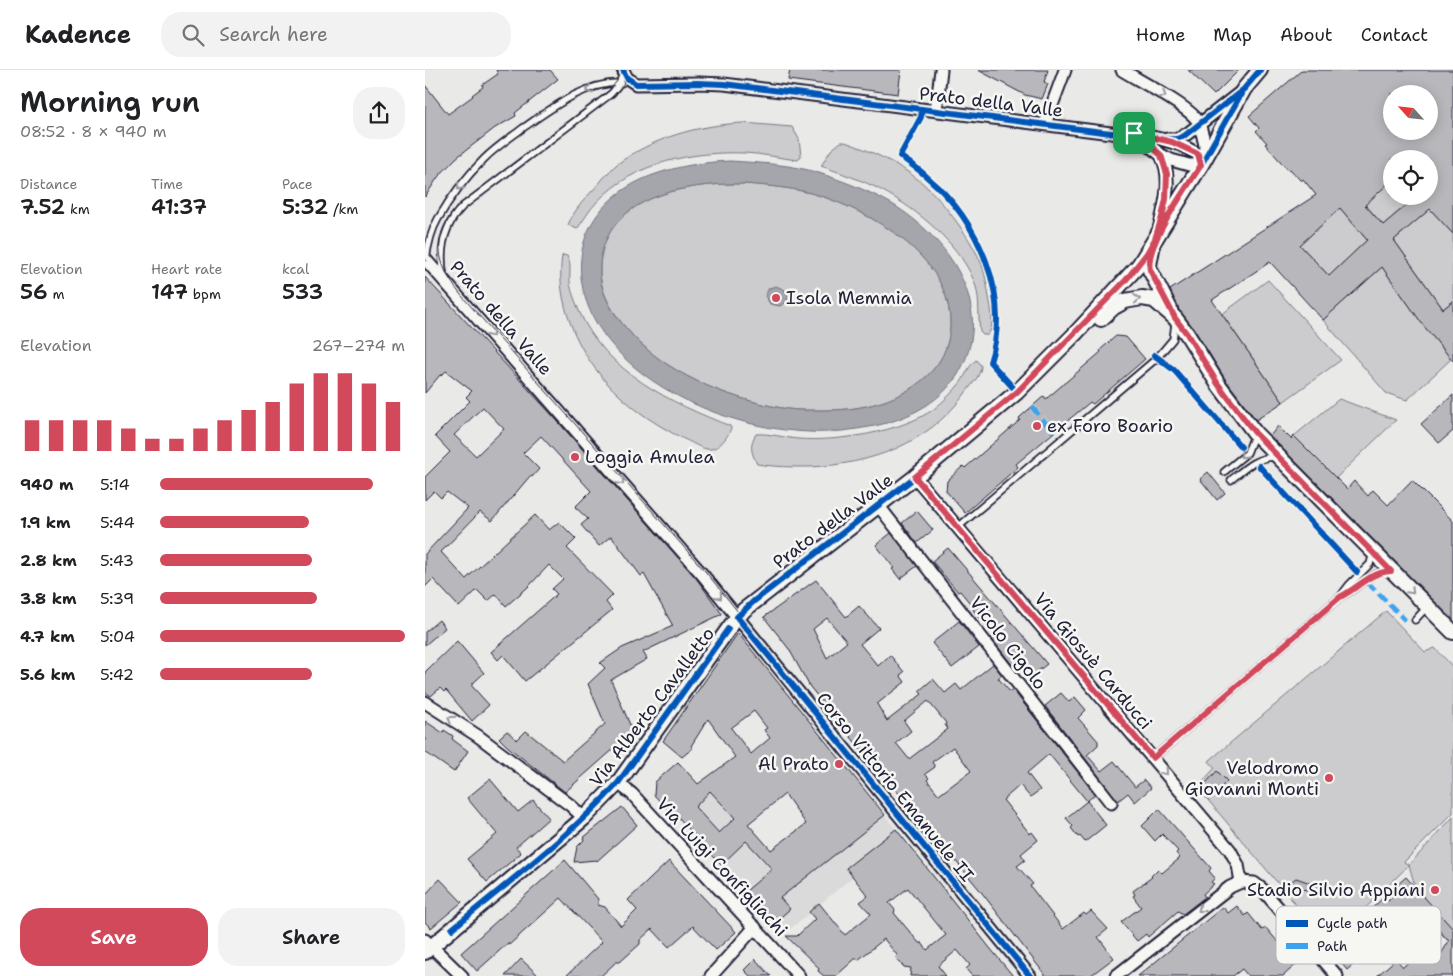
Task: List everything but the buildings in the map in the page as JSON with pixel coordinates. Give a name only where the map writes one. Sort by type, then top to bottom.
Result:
[{"type":"street","points":[[623,70],[627,78],[636,84]]},
{"type":"street","points":[[936,111],[941,70]]},
{"type":"street","name":"Prato della Valle","points":[[1045,124],[1065,70]]},
{"type":"street","points":[[1122,70],[1169,98],[1196,118],[1199,125],[1203,160]]},
{"type":"street","name":"Prato della Valle","points":[[425,259],[702,574],[737,618],[769,588],[915,477],[1017,392],[1126,280],[1139,265],[1243,90],[1260,70]]},
{"type":"street","name":"Prato della Valle","points":[[636,84],[716,83],[1045,124],[1119,134],[1144,142],[1161,155],[1180,162],[1203,160]]},
{"type":"street","points":[[1161,138],[1172,139],[1181,137],[1243,90]]},
{"type":"street","name":"Prato della Valle","points":[[1119,134],[1134,133],[1161,138],[1181,145],[1198,154],[1203,160]]},
{"type":"street","name":"Prato della Valle","points":[[1155,239],[1162,217],[1167,185],[1167,174],[1161,155]]},
{"type":"street","points":[[1155,239],[1150,254],[1150,270],[1175,318],[1218,384],[1255,433],[1453,632]]},
{"type":"street","points":[[1017,392],[1114,307],[1125,301],[1142,298],[1154,300],[1175,318]]},
{"type":"street","name":"Via Giosuè Carducci","points":[[915,477],[1230,850],[1238,865],[1241,882]]},
{"type":"street","name":"Vicolo Cigolo","points":[[878,505],[1111,803]]},
{"type":"street","name":"Via Alberto Cavalletto","points":[[427,946],[584,818],[618,782],[737,618]]},
{"type":"street","name":"Corso Vittorio Emanuele II","points":[[737,618],[1030,976]]},
{"type":"street","points":[[425,702],[478,736],[570,805],[584,818]]},
{"type":"street","name":"Via Luigi Configliachi","points":[[618,782],[632,794],[799,976]]},
{"type":"street","points":[[1116,976],[1230,887],[1241,882],[1254,883],[1277,906]]},
{"type":"street","points":[[711,976],[755,927]]},
{"type":"street","points":[[427,946],[462,976]]},
{"type":"street","points":[[1327,964],[1337,976]]},
{"type":"lane","points":[[458,298],[445,279],[442,264],[445,231],[454,215],[463,206],[612,92],[620,83],[623,70]]},
{"type":"lane","name":"Prato della Valle","points":[[425,259],[437,220],[454,195],[485,158],[529,125],[573,96],[612,82],[636,84]]},
{"type":"lane","points":[[957,528],[1157,358],[1173,339],[1175,318]]},
{"type":"lane","points":[[1224,472],[1247,453],[1255,433]]},
{"type":"lane","points":[[1231,480],[1257,460],[1277,457]]},
{"type":"lane","points":[[1153,758],[1340,597],[1370,564],[1373,553]]},
{"type":"lane","points":[[1340,597],[1353,591],[1374,574],[1391,571]]},
{"type":"lane","points":[[1415,620],[1427,607]]},
{"type":"shaded area","points":[[743,123],[792,127],[799,139],[801,156],[798,160],[752,154],[725,153],[685,157],[665,162],[646,168],[612,188],[594,205],[577,229],[568,225],[580,205],[608,173],[616,165],[645,147],[660,140],[693,130]]},
{"type":"shaded area","points":[[841,142],[874,154],[912,175],[928,188],[953,218],[975,250],[983,269],[992,316],[988,335],[983,335],[980,332],[976,287],[970,272],[950,244],[924,218],[895,198],[859,180],[821,166],[831,150]]},
{"type":"shaded area","points":[[720,162],[764,163],[808,170],[828,176],[892,204],[931,235],[948,254],[961,276],[969,298],[972,322],[970,346],[960,371],[942,394],[905,417],[877,426],[830,432],[784,430],[729,418],[702,408],[652,381],[612,345],[595,321],[585,296],[581,272],[583,248],[591,225],[605,205],[626,188],[653,175],[672,169]],"holes":[[[744,184],[802,191],[842,204],[884,226],[922,257],[936,276],[946,296],[950,319],[950,332],[945,350],[940,361],[926,377],[901,394],[873,405],[843,409],[788,409],[739,398],[697,381],[658,358],[641,344],[613,311],[601,283],[600,263],[610,232],[623,216],[640,204],[659,196],[702,186]]]},
{"type":"shaded area","name":"Isola Memmia","points":[[744,184],[802,191],[842,204],[884,226],[922,257],[936,276],[946,296],[950,319],[950,332],[945,350],[940,361],[926,377],[901,394],[873,405],[843,409],[788,409],[739,398],[697,381],[658,358],[641,344],[613,311],[604,293],[600,263],[610,232],[623,216],[640,204],[659,196],[702,186]]},
{"type":"shaded area","points":[[1383,188],[1383,205],[1406,205],[1383,225],[1365,204]]},
{"type":"shaded area","points":[[1340,208],[1367,240],[1329,276],[1300,245]]},
{"type":"shaded area","points":[[1430,209],[1453,234],[1453,301],[1443,309],[1394,240]]},
{"type":"shaded area","points":[[563,255],[567,256],[569,262],[572,293],[591,333],[623,368],[643,383],[685,407],[730,426],[728,435],[719,446],[711,449],[702,448],[660,426],[624,400],[603,379],[586,355],[567,315],[561,286]]},
{"type":"shaded area","points":[[1382,267],[1423,325],[1451,359],[1407,400],[1386,393],[1323,320]]},
{"type":"shaded area","points":[[1268,280],[1341,360],[1283,402],[1222,314]]},
{"type":"shaded area","points":[[776,286],[785,290],[788,296],[787,302],[780,306],[770,304],[765,296],[769,288]]},
{"type":"shaded area","points":[[976,360],[981,366],[981,370],[975,381],[949,412],[915,439],[896,449],[854,462],[810,467],[764,465],[757,464],[755,460],[752,445],[756,434],[798,439],[831,439],[869,434],[905,424],[921,417],[934,409],[952,393],[961,382],[969,367]]},
{"type":"shaded area","points":[[1339,399],[1396,420],[1336,478],[1294,436]]},
{"type":"shaded area","name":"Velodromo Giovanni Monti","points":[[1386,611],[1425,652],[1435,648],[1453,667],[1453,813],[1404,862],[1409,865],[1367,906],[1297,906],[1197,787],[1215,768],[1209,761]]},
{"type":"shaded area","points":[[678,762],[699,785],[706,779],[786,867],[873,801],[902,836],[784,934],[671,809],[669,811],[654,795],[655,782]]},
{"type":"shaded area","name":"Stadio Silvio Appiani","points":[[1453,817],[1453,946],[1441,934],[1441,906],[1420,906],[1409,865]]},
{"type":"tunnel","points":[[1032,407],[1053,432]]},
{"type":"tram line","points":[[619,70],[617,81],[608,92],[459,205],[450,216],[440,239],[440,250],[446,272],[461,295],[705,571],[1033,976]]},
{"type":"tram line","points":[[611,98],[623,85],[626,70]]},
{"type":"marked path","points":[[1032,407],[1053,432]]},
{"type":"marked path","points":[[1368,583],[1405,620]]},
{"type":"cycle path","points":[[623,70],[627,78],[636,84],[724,84],[1119,134],[1134,133],[1166,139],[1177,139],[1184,136],[1244,89],[1260,70]]},
{"type":"cycle path","points":[[1201,165],[1241,94]]},
{"type":"cycle path","points":[[922,109],[921,117],[900,156],[924,174],[945,195],[975,237],[986,261],[997,311],[996,337],[990,362],[1017,392],[915,477],[754,601],[737,617],[1030,976]]},
{"type":"cycle path","points":[[1154,355],[1174,370],[1241,447]]},
{"type":"cycle path","points":[[1259,466],[1357,572]]},
{"type":"cycle path","points":[[452,929],[559,841],[618,783],[728,629]]},
{"type":"place","name":"Isola Memmia","points":[[776,298]]},
{"type":"place","name":"ex Foro Boario","points":[[1037,426]]},
{"type":"place","name":"Loggia Amulea","points":[[575,457]]},
{"type":"place","name":"Al Prato","points":[[839,764]]},
{"type":"place","name":"Velodromo Giovanni Monti","points":[[1329,778]]},
{"type":"place","name":"Stadio Silvio Appiani","points":[[1435,890]]},
{"type":"route","points":[[1134,133],[1119,134],[1144,142],[1153,148],[1161,155],[1167,174],[1166,199],[1162,217],[1155,239],[1147,253],[1126,280],[1075,335],[1017,392],[915,477],[1153,758],[1340,597],[1353,591],[1374,574],[1391,571],[1255,433],[1218,384],[1175,318],[1150,270],[1150,254],[1155,239],[1201,165],[1198,154],[1189,148],[1161,138],[1134,133]]}]
